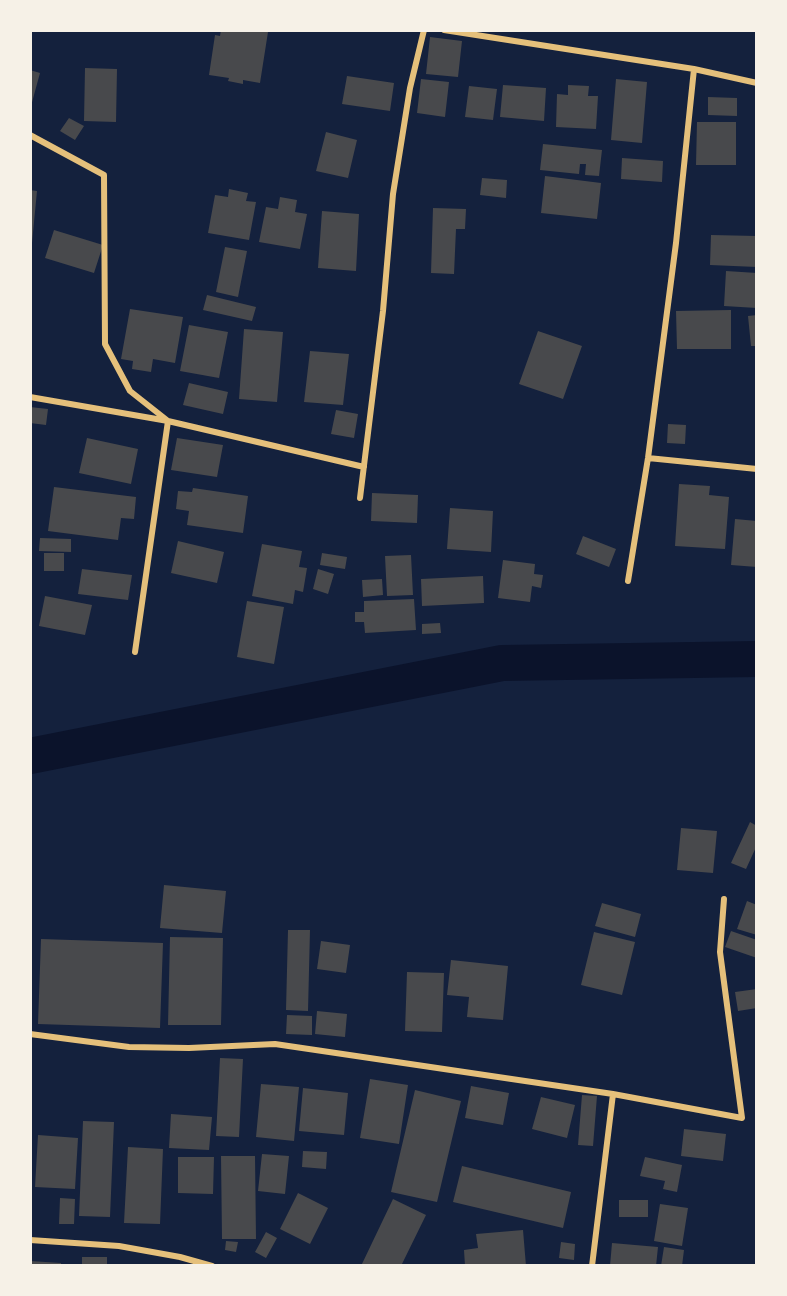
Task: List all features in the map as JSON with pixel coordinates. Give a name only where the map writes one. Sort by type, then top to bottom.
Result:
[{"type":"street","points":[[360,498],[383,311],[393,194],[410,88],[424,30]]},
{"type":"street","points":[[444,30],[694,69],[757,83]]},
{"type":"street","points":[[627,580],[648,458],[676,243],[694,69]]},
{"type":"street","points":[[30,135],[104,175],[105,344],[130,391],[168,421]]},
{"type":"street","points":[[30,397],[168,421],[364,467]]},
{"type":"street","points":[[135,652],[168,421]]},
{"type":"street","points":[[648,458],[757,469]]},
{"type":"street","points":[[30,1034],[129,1047],[189,1048],[275,1044],[613,1094],[742,1118],[720,952],[724,899]]},
{"type":"street","points":[[592,1266],[613,1094]]},
{"type":"street","points":[[30,1240],[119,1246],[180,1257],[212,1266]]},
{"type":"building","points":[[221,30],[268,32],[260,83],[243,80],[243,84],[228,81],[229,78],[209,75],[215,35],[220,36]]},
{"type":"building","points":[[430,37],[462,41],[458,77],[426,74]]},
{"type":"building","points":[[85,68],[117,69],[116,122],[84,121]]},
{"type":"building","points":[[30,70],[40,73],[31,106],[30,106]]},
{"type":"building","points":[[347,76],[394,83],[390,111],[342,104]]},
{"type":"building","points":[[421,79],[449,82],[445,117],[417,113]]},
{"type":"building","points":[[616,79],[647,82],[642,143],[611,140]]},
{"type":"building","points":[[503,85],[546,88],[544,121],[500,117]]},
{"type":"building","points":[[568,85],[589,86],[588,96],[598,96],[596,129],[556,127],[557,94],[568,95]]},
{"type":"building","points":[[469,86],[497,89],[493,120],[465,117]]},
{"type":"building","points":[[708,97],[737,98],[737,116],[708,115]]},
{"type":"building","points":[[69,118],[84,126],[75,140],[60,131]]},
{"type":"building","points":[[697,122],[736,122],[736,165],[696,165]]},
{"type":"building","points":[[326,132],[357,140],[348,178],[316,171]]},
{"type":"building","points":[[543,144],[602,150],[599,176],[585,175],[586,164],[580,164],[579,174],[540,170]]},
{"type":"building","points":[[622,158],[663,161],[662,182],[621,179]]},
{"type":"building","points":[[545,176],[601,183],[597,219],[541,213]]},
{"type":"building","points":[[482,178],[507,180],[506,198],[480,195]]},
{"type":"building","points":[[229,189],[248,193],[246,201],[256,202],[249,240],[208,233],[215,195],[228,197]]},
{"type":"building","points":[[30,190],[37,191],[32,243],[30,242]]},
{"type":"building","points":[[280,197],[297,200],[295,212],[307,214],[300,249],[259,242],[266,207],[278,209]]},
{"type":"building","points":[[433,208],[466,209],[465,229],[456,229],[454,274],[431,273]]},
{"type":"building","points":[[322,211],[359,214],[356,271],[318,268]]},
{"type":"building","points":[[54,230],[103,245],[94,273],[45,258]]},
{"type":"building","points":[[711,235],[757,236],[757,267],[710,265]]},
{"type":"building","points":[[225,247],[247,251],[238,297],[216,292]]},
{"type":"building","points":[[726,271],[757,273],[757,308],[724,306]]},
{"type":"building","points":[[207,295],[256,307],[252,321],[203,310]]},
{"type":"building","points":[[130,309],[183,317],[175,363],[153,359],[151,372],[132,369],[133,361],[121,359]]},
{"type":"building","points":[[731,310],[731,349],[677,349],[676,311]]},
{"type":"building","points":[[757,315],[757,346],[751,346],[748,316]]},
{"type":"building","points":[[189,325],[228,332],[219,378],[180,371]]},
{"type":"building","points":[[244,329],[283,332],[277,402],[239,399]]},
{"type":"building","points":[[538,331],[582,346],[563,399],[519,384]]},
{"type":"building","points":[[310,351],[349,354],[343,405],[304,402]]},
{"type":"building","points":[[189,383],[228,392],[223,414],[183,405]]},
{"type":"building","points":[[30,407],[48,409],[46,425],[30,423]]},
{"type":"building","points":[[336,410],[358,414],[354,438],[331,434]]},
{"type":"building","points":[[668,424],[686,425],[685,444],[667,443]]},
{"type":"building","points":[[87,438],[138,449],[131,484],[79,473]]},
{"type":"building","points":[[177,438],[223,445],[217,477],[171,470]]},
{"type":"building","points":[[679,484],[710,486],[709,495],[729,497],[725,549],[675,546]]},
{"type":"building","points":[[54,487],[136,497],[134,519],[121,518],[118,540],[48,531]]},
{"type":"building","points":[[193,488],[248,496],[243,533],[187,525],[189,511],[176,509],[178,491],[192,492]]},
{"type":"building","points":[[372,493],[418,495],[417,523],[371,521]]},
{"type":"building","points":[[450,508],[493,511],[491,552],[447,549]]},
{"type":"building","points":[[735,519],[757,521],[757,567],[731,565]]},
{"type":"building","points":[[583,536],[616,549],[609,567],[576,554]]},
{"type":"building","points":[[40,538],[71,539],[71,552],[39,551]]},
{"type":"building","points":[[178,541],[224,552],[217,583],[171,573]]},
{"type":"building","points":[[262,544],[302,551],[299,567],[307,568],[303,592],[295,590],[293,604],[252,596]]},
{"type":"building","points":[[44,553],[64,553],[64,571],[44,571]]},
{"type":"building","points":[[322,553],[347,557],[345,569],[320,565]]},
{"type":"building","points":[[411,555],[413,595],[387,596],[385,556]]},
{"type":"building","points":[[503,560],[535,564],[534,574],[543,575],[541,588],[532,586],[530,602],[498,598]]},
{"type":"building","points":[[82,569],[132,575],[128,600],[78,594]]},
{"type":"building","points":[[318,569],[334,574],[328,594],[313,589]]},
{"type":"building","points":[[483,576],[484,603],[422,606],[421,579]]},
{"type":"building","points":[[382,579],[383,595],[363,597],[362,580]]},
{"type":"building","points":[[45,596],[92,605],[85,635],[39,626]]},
{"type":"building","points":[[414,599],[416,630],[365,633],[364,622],[355,622],[355,612],[364,612],[364,601]]},
{"type":"building","points":[[247,601],[284,607],[274,664],[237,657]]},
{"type":"building","points":[[440,623],[441,633],[422,634],[422,624]]},
{"type":"building","points":[[750,822],[757,826],[757,845],[746,869],[731,863]]},
{"type":"building","points":[[681,828],[717,831],[713,873],[677,870]]},
{"type":"building","points":[[164,885],[226,891],[222,933],[160,928]]},
{"type":"building","points":[[747,901],[757,905],[757,935],[737,929]]},
{"type":"building","points":[[602,903],[641,914],[635,937],[595,926]]},
{"type":"building","points":[[288,930],[310,930],[308,1011],[286,1010]]},
{"type":"building","points":[[731,931],[757,940],[757,958],[725,947]]},
{"type":"building","points":[[594,932],[635,942],[622,995],[581,985]]},
{"type":"building","points":[[170,937],[223,938],[221,1025],[168,1025]]},
{"type":"building","points":[[41,939],[163,943],[160,1028],[38,1024]]},
{"type":"building","points":[[321,941],[350,945],[346,973],[317,969]]},
{"type":"building","points":[[451,960],[508,966],[503,1020],[467,1017],[469,997],[447,995]]},
{"type":"building","points":[[407,972],[444,973],[442,1032],[405,1031]]},
{"type":"building","points":[[757,989],[757,1008],[738,1011],[735,992]]},
{"type":"building","points":[[317,1011],[347,1014],[345,1037],[315,1034]]},
{"type":"building","points":[[287,1015],[312,1016],[312,1035],[286,1034]]},
{"type":"building","points":[[220,1058],[243,1059],[239,1137],[216,1136]]},
{"type":"building","points":[[370,1079],[408,1085],[399,1144],[360,1138]]},
{"type":"building","points":[[261,1084],[299,1087],[294,1141],[256,1137]]},
{"type":"building","points":[[471,1086],[509,1093],[503,1125],[465,1118]]},
{"type":"building","points":[[303,1088],[348,1093],[344,1135],[299,1131]]},
{"type":"building","points":[[415,1090],[461,1101],[437,1202],[391,1192]]},
{"type":"building","points":[[582,1095],[597,1096],[593,1146],[578,1145]]},
{"type":"building","points":[[541,1097],[575,1105],[567,1138],[532,1129]]},
{"type":"building","points":[[171,1114],[212,1117],[209,1150],[169,1148]]},
{"type":"building","points":[[83,1121],[114,1122],[110,1217],[79,1216]]},
{"type":"building","points":[[684,1129],[726,1134],[723,1161],[681,1156]]},
{"type":"building","points":[[38,1135],[78,1138],[75,1189],[35,1187]]},
{"type":"building","points":[[128,1147],[163,1149],[160,1224],[124,1223]]},
{"type":"building","points":[[303,1151],[327,1152],[326,1169],[302,1167]]},
{"type":"building","points":[[262,1154],[289,1156],[285,1194],[258,1191]]},
{"type":"building","points":[[221,1156],[255,1156],[256,1239],[222,1239]]},
{"type":"building","points":[[178,1157],[214,1157],[213,1194],[178,1193]]},
{"type":"building","points":[[645,1157],[682,1165],[677,1192],[663,1189],[665,1181],[640,1176]]},
{"type":"building","points":[[462,1166],[571,1192],[563,1228],[453,1202]]},
{"type":"building","points":[[298,1193],[328,1208],[310,1244],[280,1229]]},
{"type":"building","points":[[60,1198],[75,1199],[74,1224],[59,1224]]},
{"type":"building","points":[[393,1199],[426,1215],[401,1266],[361,1266]]},
{"type":"building","points":[[619,1200],[648,1200],[648,1217],[619,1217]]},
{"type":"building","points":[[660,1204],[688,1208],[682,1246],[654,1241]]},
{"type":"building","points":[[523,1230],[526,1266],[465,1266],[464,1250],[478,1248],[476,1234]]},
{"type":"building","points":[[266,1232],[277,1238],[266,1258],[255,1252]]},
{"type":"building","points":[[226,1241],[238,1242],[236,1252],[225,1250]]},
{"type":"building","points":[[561,1242],[575,1244],[574,1260],[559,1258]]},
{"type":"building","points":[[612,1243],[658,1247],[656,1266],[610,1266]]},
{"type":"building","points":[[664,1247],[684,1250],[682,1266],[661,1266]]},
{"type":"building","points":[[82,1257],[107,1257],[107,1266],[82,1266]]},
{"type":"building","points":[[30,1261],[61,1263],[61,1266],[30,1266]]},
{"type":"waterway","points":[[30,756],[502,663],[757,659]]}]
